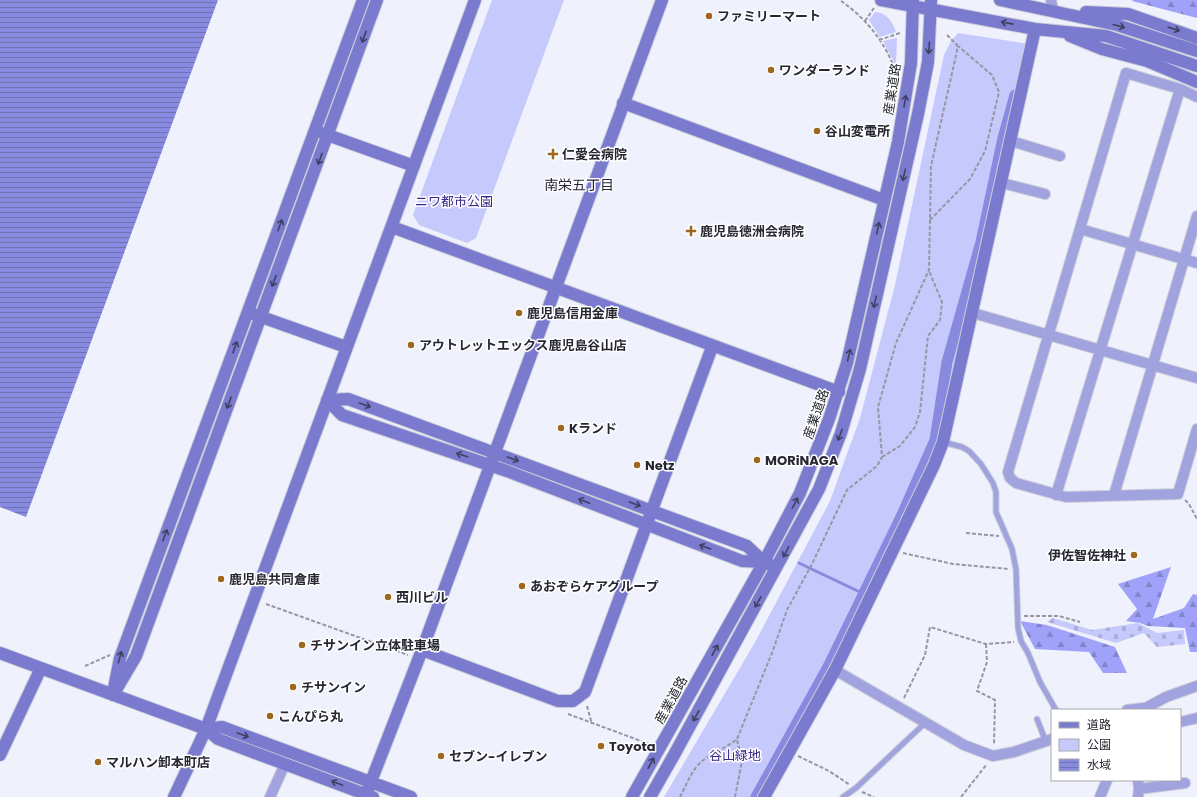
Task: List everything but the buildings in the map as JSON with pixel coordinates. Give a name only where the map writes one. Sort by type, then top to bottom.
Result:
[{"type":"street","points":[[113,695],[120,658],[363,0]]},
{"type":"street","points":[[113,695],[136,656],[329,135],[377,0]]},
{"type":"street","points":[[174,797],[206,729],[475,0]]},
{"type":"street","points":[[0,653],[206,729],[218,739],[368,796],[662,0]]},
{"type":"street","points":[[1000,0],[1128,14],[1197,38]]},
{"type":"street","name":"産業道路","points":[[632,797],[764,562],[803,486],[816,457],[839,392],[906,99],[911,63],[913,3]]},
{"type":"street","points":[[878,4],[931,4],[1036,29],[1106,36],[1197,66]]},
{"type":"street","points":[[650,797],[819,489],[841,433],[852,398],[918,114],[928,62],[931,4]]},
{"type":"street","points":[[1052,5],[1197,51]]},
{"type":"street","points":[[764,797],[834,670],[934,465],[943,442],[1036,29]]},
{"type":"street","points":[[1059,32],[1102,49],[1147,61],[1197,82]]},
{"type":"street","points":[[1197,97],[1180,89],[1126,73],[1008,472],[1010,478],[1016,483],[1056,495],[1080,498],[1114,495],[1178,494],[1197,431]]},
{"type":"street","points":[[1056,495],[1180,89]]},
{"type":"street","points":[[623,103],[884,200]]},
{"type":"street","points":[[315,130],[414,166]]},
{"type":"street","points":[[1011,141],[1060,156]]},
{"type":"street","points":[[1002,183],[1045,194]]},
{"type":"street","points":[[1114,495],[1197,216]]},
{"type":"street","points":[[392,227],[712,347],[839,392]]},
{"type":"street","points":[[1080,229],[1197,263]]},
{"type":"street","points":[[248,312],[346,347]]},
{"type":"street","points":[[973,312],[1197,378]]},
{"type":"street","points":[[422,650],[558,702],[578,699],[585,692],[712,347]]},
{"type":"street","points":[[327,400],[348,399],[652,510],[747,546],[764,562],[777,568]]},
{"type":"street","points":[[327,400],[342,415],[490,465],[742,561],[764,562]]},
{"type":"street","points":[[0,755],[41,668]]},
{"type":"street","points":[[834,670],[899,706],[925,723],[964,745],[993,756],[1014,752],[1049,740]]},
{"type":"street","points":[[1142,709],[1166,697],[1197,686]]},
{"type":"street","points":[[1181,722],[1197,718]]},
{"type":"street","points":[[206,729],[222,727],[411,797]]},
{"type":"street","points":[[270,797],[285,764]]},
{"type":"street","points":[[1100,797],[1107,781]]},
{"type":"street","points":[[1138,789],[1185,783]]},
{"type":"lane","points":[[943,442],[969,451],[981,464],[994,483],[996,492],[996,512],[1007,537],[1016,569],[1017,616],[1021,641],[1028,653],[1040,682],[1055,709]]},
{"type":"lane","points":[[1038,719],[1049,740]]},
{"type":"lane","points":[[843,797],[856,788],[925,723]]},
{"type":"path","points":[[841,0],[865,21],[879,40],[893,66],[895,84]]},
{"type":"path","points":[[865,21],[878,4]]},
{"type":"path","points":[[879,40],[900,33]]},
{"type":"path","points":[[930,220],[970,180],[985,151],[999,92],[992,75],[947,35]]},
{"type":"path","points":[[882,457],[878,407],[896,343],[929,270],[931,166],[950,86],[957,45]]},
{"type":"path","points":[[680,797],[692,772],[700,763],[727,747],[737,739],[772,652],[786,610],[808,572],[848,490],[877,466],[882,457],[900,446],[914,427],[920,412],[928,336],[940,320],[942,302],[929,270]]},
{"type":"path","points":[[1178,494],[1189,504],[1197,520]]},
{"type":"path","points":[[966,533],[1007,537]]},
{"type":"path","points":[[893,550],[953,564],[974,565],[996,569],[1016,569]]},
{"type":"path","points":[[266,604],[408,654]]},
{"type":"path","points":[[1017,616],[1059,616],[1080,622]]},
{"type":"path","points":[[899,706],[919,670],[925,655],[930,627],[986,644],[1021,641]]},
{"type":"path","points":[[960,797],[993,756],[995,700],[977,691],[987,662],[986,644]]},
{"type":"path","points":[[85,666],[111,654]]},
{"type":"path","points":[[587,706],[592,724]]},
{"type":"path","points":[[568,714],[649,744]]},
{"type":"path","points":[[735,797],[742,760],[737,739]]},
{"type":"path","points":[[789,752],[829,771],[856,788],[874,797]]},
{"type":"green space","name":"ニワ都市公園","points":[[492,0],[564,0],[476,238],[467,243],[419,225],[413,215]]},
{"type":"green space","points":[[1197,0],[1197,18],[1132,1]]},
{"type":"green space","points":[[875,12],[879,12],[886,16],[896,32],[880,37],[869,20]]},
{"type":"green space","name":"谷山緑地","points":[[958,33],[1029,44],[937,441],[903,518],[831,666],[758,797],[664,797],[754,644],[830,501],[860,418],[895,285],[944,55],[951,41]]},
{"type":"green space","points":[[897,38],[896,66],[883,41]]},
{"type":"green space","points":[[1171,567],[1153,619],[1184,608],[1193,594],[1197,595],[1197,652],[1190,652],[1185,628],[1148,626],[1126,621],[1137,609],[1118,584]]},
{"type":"green space","points":[[1053,618],[1092,630],[1138,623],[1157,633],[1184,630],[1185,644],[1157,647],[1144,633],[1116,643],[1047,622]]},
{"type":"green space","points":[[1020,621],[1047,625],[1115,647],[1127,673],[1103,673],[1089,652],[1035,649]]},
{"type":"water","points":[[0,0],[218,0],[26,517],[0,507]]},
{"type":"waterway","points":[[756,797],[829,665],[901,517],[935,440],[947,362],[981,242],[1003,138],[1015,95]]},
{"type":"waterway","points":[[799,563],[864,594]]},
{"type":"place","name":"ファミリーマート","points":[[709,16]]},
{"type":"place","name":"ワンダーランド","points":[[771,70]]},
{"type":"place","name":"谷山変電所","points":[[817,131]]},
{"type":"place","name":"仁愛会病院","points":[[553,154]]},
{"type":"place","name":"鹿児島徳洲会病院","points":[[691,231]]},
{"type":"place","name":"鹿児島信用金庫","points":[[519,313]]},
{"type":"place","name":"アウトレットエックス鹿児島谷山店","points":[[411,345]]},
{"type":"place","name":"Kランド","points":[[561,428]]},
{"type":"place","name":"MORiNAGA","points":[[757,460]]},
{"type":"place","name":"Netz","points":[[637,465]]},
{"type":"place","name":"伊佐智佐神社","points":[[1134,555]]},
{"type":"place","name":"鹿児島共同倉庫","points":[[221,579]]},
{"type":"place","name":"あおぞらケアグループ","points":[[522,586]]},
{"type":"place","name":"西川ビル","points":[[388,597]]},
{"type":"place","name":"チサンイン立体駐車場","points":[[302,645]]},
{"type":"place","name":"チサンイン","points":[[293,687]]},
{"type":"place","name":"こんぴら丸","points":[[270,716]]},
{"type":"place","name":"Toyota","points":[[601,746]]},
{"type":"place","name":"セブン-イレブン","points":[[441,756]]},
{"type":"place","name":"マルハン卸本町店","points":[[98,762]]},
{"type":"district","name":"南栄五丁目","points":[[579,185]]}]
